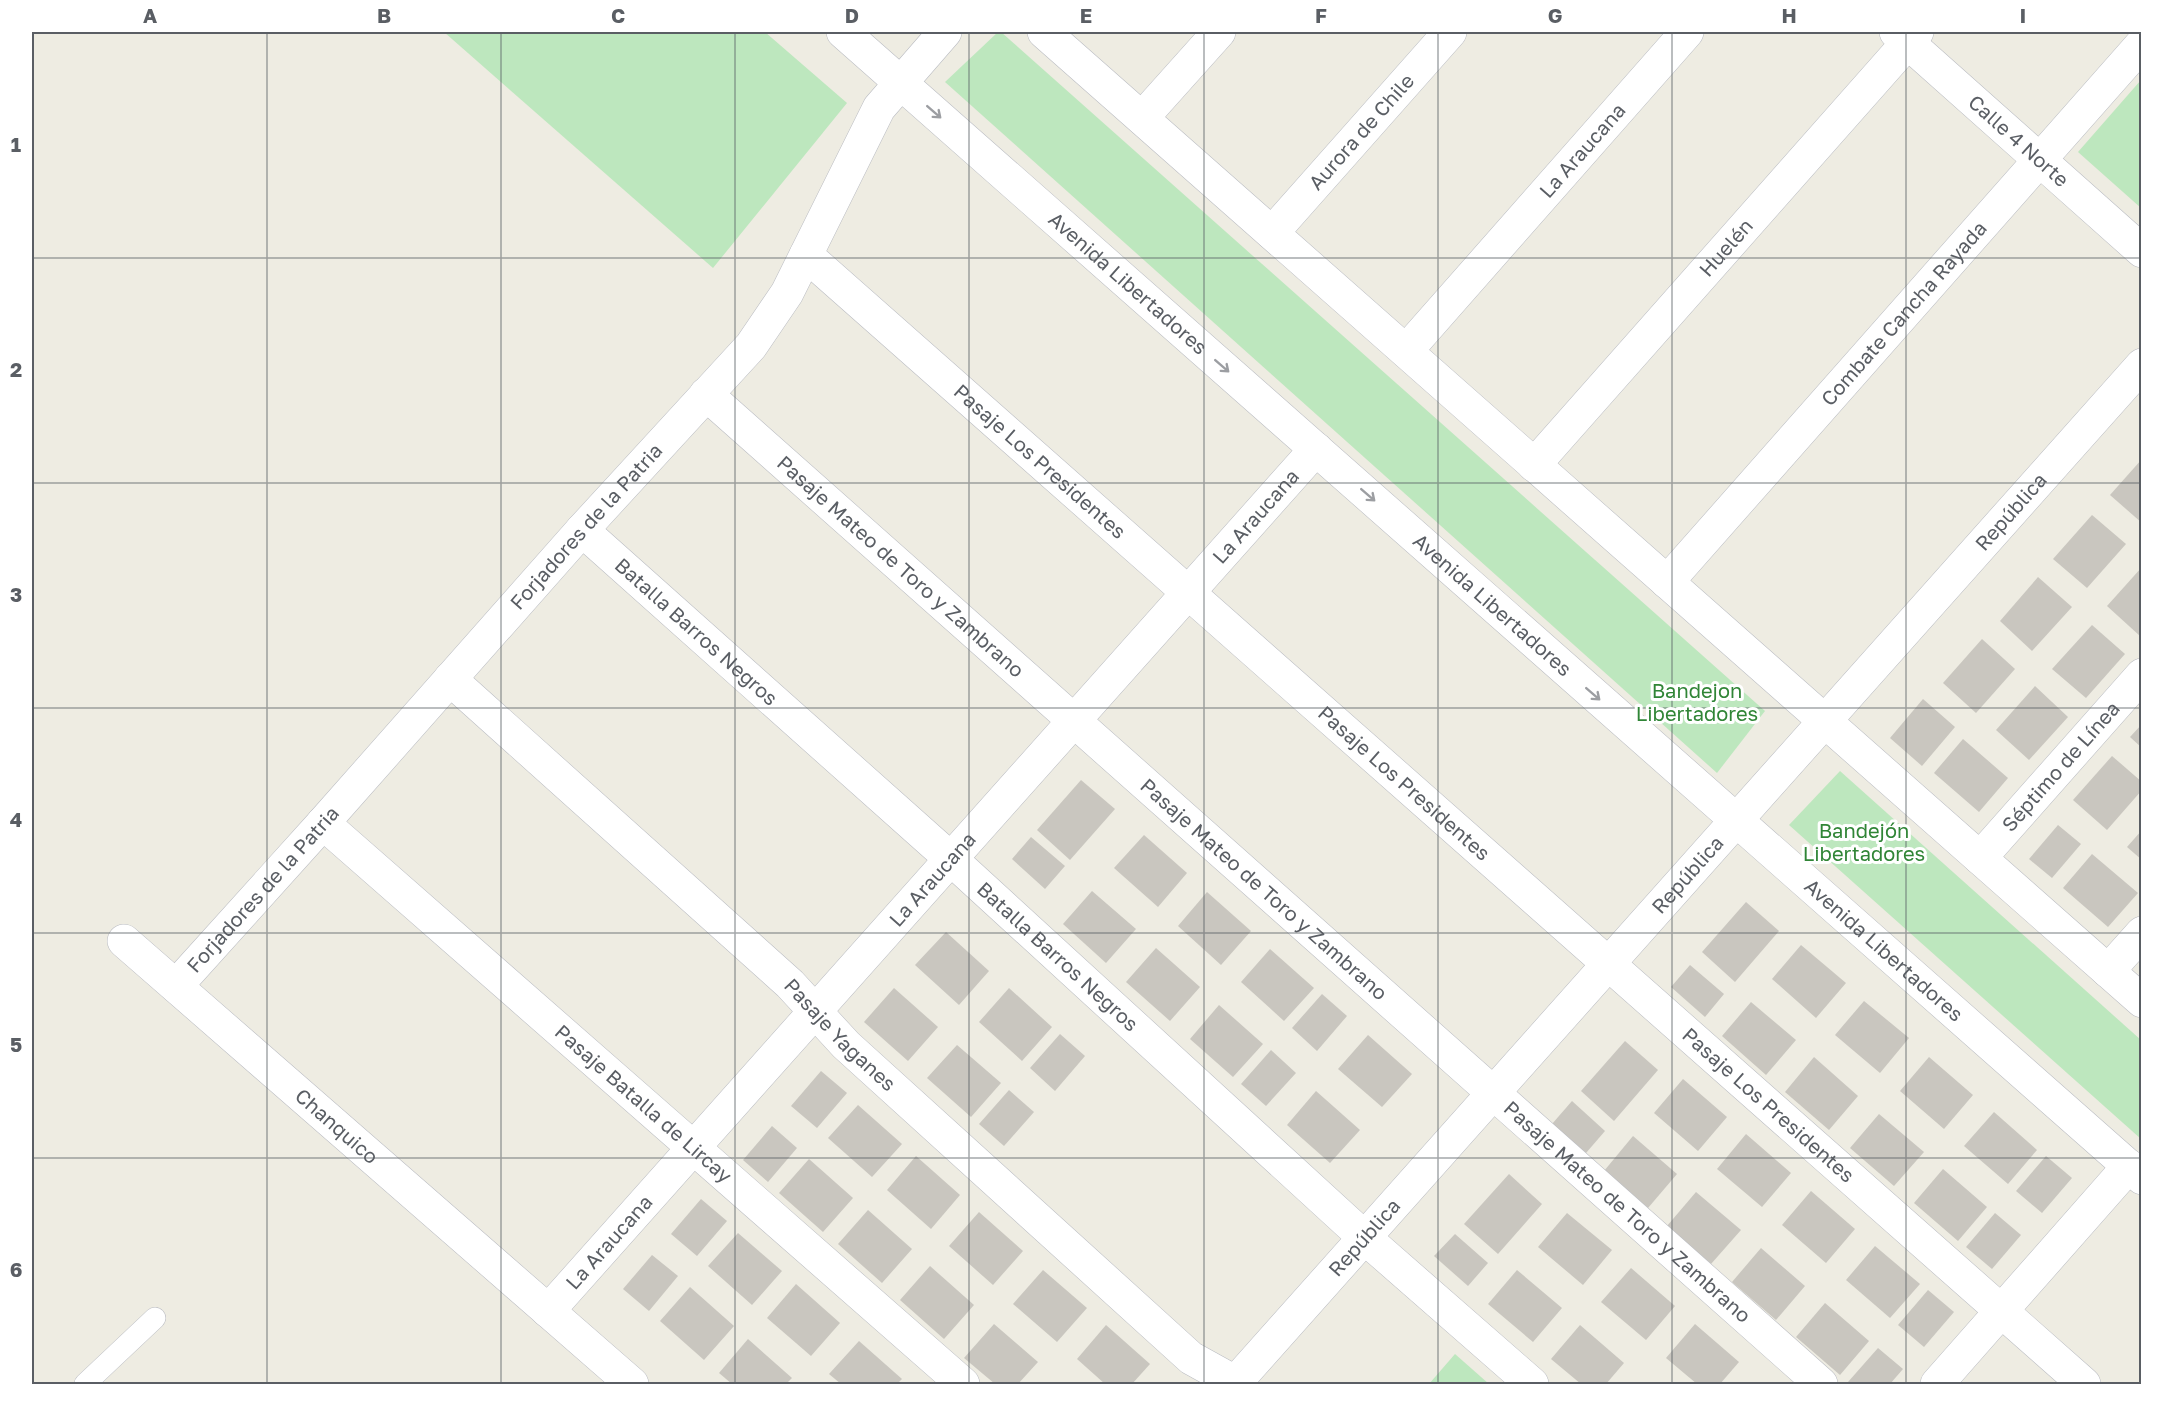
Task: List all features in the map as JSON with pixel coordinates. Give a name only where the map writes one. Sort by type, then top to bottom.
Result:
[{"type":"street","name":"Avenida Libertadores","points":[[843,32],[2135,1172]]},
{"type":"street","name":"Forjadores de la Patria","points":[[176,986],[582,530],[751,346],[787,293],[879,108],[945,32]]},
{"type":"street","points":[[1044,32],[2142,1001]]},
{"type":"street","points":[[1142,118],[1219,32]]},
{"type":"street","name":"Aurora de Chile","points":[[1272,233],[1450,32]]},
{"type":"street","name":"La Araucana","points":[[1406,351],[1688,32]]},
{"type":"street","name":"Calle 4 Norte","points":[[1907,35],[2039,159],[2142,250]]},
{"type":"street","name":"Huelén","points":[[1534,465],[1907,35]]},
{"type":"street","name":"Combate Cancha Rayada","points":[[1667,582],[2142,44]]},
{"type":"street","name":"Pasaje Los Presidentes","points":[[806,255],[2084,1384]]},
{"type":"street","name":"República","points":[[1236,1384],[2142,365]]},
{"type":"street","name":"Pasaje Mateo de Toro y Zambrano","points":[[706,393],[1821,1384]]},
{"type":"street","name":"La Araucana","points":[[548,1311],[1316,449]]},
{"type":"street","name":"Batalla Barros Negros","points":[[582,530],[951,859],[1365,1238],[1532,1384]]},
{"type":"street","name":"Séptimo de Línea","points":[[1980,858],[2142,675]]},
{"type":"street","name":"Pasaje Yaganes","points":[[450,679],[790,984],[846,1045],[1191,1358],[1236,1384]]},
{"type":"street","name":"Pasaje Batalla de Lircay","points":[[323,823],[963,1384]]},
{"type":"street","points":[[2108,971],[2142,933]]},
{"type":"street","name":"Chanquico","points":[[124,941],[632,1384]]},
{"type":"street","points":[[1937,1384],[2001,1311],[2135,1172]]},
{"type":"lane","points":[[85,1384],[155,1318]]},
{"type":"green space","points":[[444,32],[765,32],[847,103],[713,268]]},
{"type":"green space","name":"Bandejon Libertadores","points":[[998,32],[1001,32],[1765,711],[1717,773],[945,82]]},
{"type":"green space","points":[[2141,80],[2141,208],[2078,152]]},
{"type":"green space","name":"Bandejón Libertadores","points":[[1840,771],[2141,1040],[2141,1139],[1789,825]]},
{"type":"green space","points":[[1455,1354],[1489,1384],[1429,1384]]},
{"type":"building","points":[[2142,459],[2142,523],[2110,495]]},
{"type":"building","points":[[2092,515],[2126,544],[2087,588],[2053,559]]},
{"type":"building","points":[[2142,567],[2142,634],[2140,636],[2107,606]]},
{"type":"building","points":[[2038,577],[2072,607],[2032,651],[2000,621]]},
{"type":"building","points":[[2092,625],[2125,654],[2086,698],[2052,669]]},
{"type":"building","points":[[1982,639],[2015,669],[1976,713],[1943,683]]},
{"type":"building","points":[[2035,686],[2068,717],[2029,760],[1996,730]]},
{"type":"building","points":[[1923,699],[1955,727],[1922,766],[1890,738]]},
{"type":"building","points":[[2142,724],[2142,748],[2130,737]]},
{"type":"building","points":[[1963,739],[2008,778],[1979,812],[1934,773]]},
{"type":"building","points":[[2112,756],[2142,782],[2142,790],[2107,830],[2073,800]]},
{"type":"building","points":[[1081,780],[1115,809],[1070,860],[1037,830]]},
{"type":"building","points":[[2058,825],[2081,844],[2052,878],[2029,859]]},
{"type":"building","points":[[2142,830],[2142,860],[2127,847]]},
{"type":"building","points":[[1144,835],[1187,873],[1158,907],[1114,868]]},
{"type":"building","points":[[1031,837],[1065,866],[1045,889],[1012,859]]},
{"type":"building","points":[[2092,854],[2138,893],[2108,927],[2063,888]]},
{"type":"building","points":[[1092,891],[1136,929],[1106,963],[1063,924]]},
{"type":"building","points":[[1207,892],[1251,931],[1221,965],[1178,926]]},
{"type":"building","points":[[1746,902],[1779,931],[1735,982],[1702,952]]},
{"type":"building","points":[[946,932],[989,971],[959,1005],[915,965]]},
{"type":"building","points":[[1801,945],[1846,983],[1816,1018],[1772,979]]},
{"type":"building","points":[[1156,948],[1200,987],[1170,1021],[1126,982]]},
{"type":"building","points":[[1270,949],[1314,988],[1284,1021],[1241,982]]},
{"type":"building","points":[[1690,965],[1724,994],[1705,1017],[1671,987]]},
{"type":"building","points":[[894,988],[938,1027],[908,1061],[864,1022]]},
{"type":"building","points":[[1009,988],[1052,1027],[1022,1061],[979,1022]]},
{"type":"building","points":[[1322,994],[1347,1016],[1317,1051],[1292,1028]]},
{"type":"building","points":[[1864,1001],[1909,1038],[1880,1073],[1835,1035]]},
{"type":"building","points":[[1751,1002],[1796,1040],[1766,1075],[1722,1036]]},
{"type":"building","points":[[1219,1005],[1263,1044],[1233,1077],[1190,1039]]},
{"type":"building","points":[[1060,1034],[1085,1056],[1055,1091],[1030,1068]]},
{"type":"building","points":[[1368,1035],[1412,1074],[1382,1107],[1338,1069]]},
{"type":"building","points":[[1625,1041],[1658,1070],[1614,1121],[1581,1091]]},
{"type":"building","points":[[957,1045],[1001,1083],[971,1117],[927,1078]]},
{"type":"building","points":[[1271,1050],[1296,1073],[1266,1106],[1241,1084]]},
{"type":"building","points":[[1814,1057],[1858,1096],[1829,1130],[1785,1092]]},
{"type":"building","points":[[1929,1057],[1973,1095],[1944,1129],[1900,1091]]},
{"type":"building","points":[[821,1071],[847,1093],[817,1128],[791,1106]]},
{"type":"building","points":[[1683,1079],[1727,1117],[1698,1151],[1654,1113]]},
{"type":"building","points":[[1009,1090],[1034,1112],[1004,1146],[979,1124]]},
{"type":"building","points":[[1316,1091],[1360,1130],[1330,1163],[1287,1125]]},
{"type":"building","points":[[1572,1101],[1605,1131],[1586,1153],[1552,1124]]},
{"type":"building","points":[[858,1105],[902,1144],[872,1177],[828,1138]]},
{"type":"building","points":[[1994,1112],[2037,1150],[2008,1184],[1964,1146]]},
{"type":"building","points":[[1879,1114],[1924,1152],[1894,1186],[1850,1148]]},
{"type":"building","points":[[772,1126],[797,1148],[768,1182],[743,1160]]},
{"type":"building","points":[[1746,1134],[1791,1173],[1762,1207],[1717,1169]]},
{"type":"building","points":[[1633,1136],[1677,1174],[1648,1208],[1604,1171]]},
{"type":"building","points":[[916,1156],[960,1195],[931,1229],[887,1190]]},
{"type":"building","points":[[2046,1156],[2072,1178],[2042,1213],[2016,1191]]},
{"type":"building","points":[[809,1159],[853,1198],[823,1232],[779,1193]]},
{"type":"building","points":[[1943,1169],[1987,1207],[1958,1241],[1914,1203]]},
{"type":"building","points":[[1509,1174],[1542,1204],[1498,1254],[1464,1224]]},
{"type":"building","points":[[1811,1191],[1855,1229],[1826,1263],[1782,1225]]},
{"type":"building","points":[[1696,1192],[1741,1230],[1711,1264],[1667,1226]]},
{"type":"building","points":[[701,1199],[727,1221],[697,1256],[671,1234]]},
{"type":"building","points":[[868,1210],[912,1249],[882,1283],[838,1244]]},
{"type":"building","points":[[979,1212],[1023,1251],[993,1285],[949,1246]]},
{"type":"building","points":[[1567,1213],[1612,1250],[1583,1285],[1538,1247]]},
{"type":"building","points":[[1995,1213],[2021,1235],[1992,1269],[1966,1247]]},
{"type":"building","points":[[738,1233],[782,1271],[752,1305],[708,1266]]},
{"type":"building","points":[[1455,1234],[1488,1263],[1468,1286],[1434,1256]]},
{"type":"building","points":[[1875,1246],[1920,1284],[1890,1318],[1846,1280]]},
{"type":"building","points":[[1761,1248],[1805,1286],[1776,1320],[1732,1282]]},
{"type":"building","points":[[652,1255],[678,1276],[649,1311],[623,1289]]},
{"type":"building","points":[[930,1266],[974,1305],[944,1339],[900,1300]]},
{"type":"building","points":[[1631,1268],[1675,1306],[1646,1340],[1601,1302]]},
{"type":"building","points":[[1043,1270],[1087,1308],[1057,1342],[1013,1304]]},
{"type":"building","points":[[1517,1270],[1562,1308],[1533,1342],[1488,1304]]},
{"type":"building","points":[[796,1284],[840,1323],[811,1356],[767,1318]]},
{"type":"building","points":[[690,1287],[734,1326],[704,1360],[660,1321]]},
{"type":"building","points":[[1928,1290],[1954,1312],[1924,1347],[1898,1325]]},
{"type":"building","points":[[1825,1303],[1869,1341],[1840,1375],[1796,1337]]},
{"type":"building","points":[[994,1324],[1038,1362],[1018,1384],[995,1384],[964,1358]]},
{"type":"building","points":[[1695,1324],[1739,1362],[1720,1384],[1697,1384],[1666,1358]]},
{"type":"building","points":[[1106,1325],[1150,1364],[1132,1384],[1105,1384],[1077,1359]]},
{"type":"building","points":[[1580,1325],[1624,1363],[1606,1384],[1581,1384],[1551,1359]]},
{"type":"building","points":[[748,1339],[792,1378],[786,1384],[732,1384],[719,1373]]},
{"type":"building","points":[[859,1341],[902,1379],[897,1384],[841,1384],[829,1374]]},
{"type":"building","points":[[1878,1348],[1903,1369],[1890,1384],[1852,1384],[1848,1382]]}]
